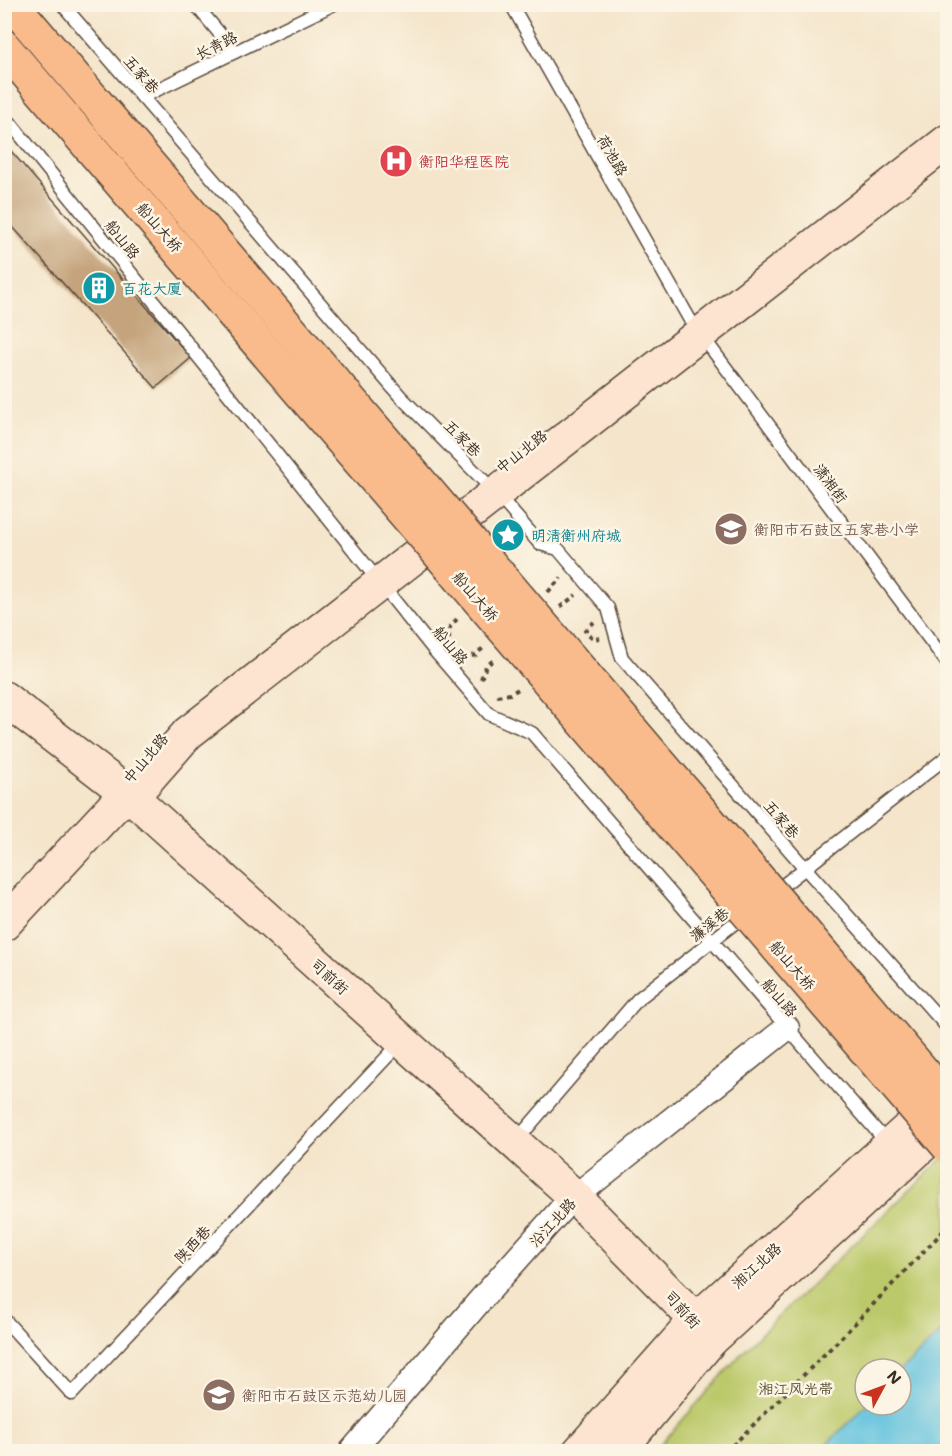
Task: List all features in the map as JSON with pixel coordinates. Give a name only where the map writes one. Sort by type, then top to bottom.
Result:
[{"type":"highway","name":"船山大桥","points":[[12,4],[948,1101]]},
{"type":"highway","name":"船山大桥","points":[[4,47],[948,1146]]},
{"type":"main road","name":"中山北路","points":[[4,924],[123,796],[179,718],[375,576],[695,326],[948,119]]},
{"type":"main road","name":"中山北路","points":[[695,326],[948,141]]},
{"type":"main road","name":"司前街","points":[[4,698],[123,796],[571,1200]]},
{"type":"main road","name":"司前街","points":[[4,718],[123,796]]},
{"type":"main road","name":"司前街","points":[[398,1045],[515,1143],[697,1330]]},
{"type":"main road","name":"湘江北路","points":[[579,1452],[697,1330],[896,1154],[948,1092]]},
{"type":"main road","name":"湘江北路","points":[[896,1154],[948,1122]]},
{"type":"main road","name":"湘江北路","points":[[618,1452],[697,1330]]},
{"type":"street","name":"沿江北路","points":[[351,1452],[477,1304],[571,1200],[787,1028]]},
{"type":"lane","name":"五家巷","points":[[62,4],[400,396],[490,486],[540,544],[558,549],[608,608],[622,658],[948,1028]]},
{"type":"lane","points":[[195,4],[235,52]]},
{"type":"lane","name":"长青路","points":[[142,97],[334,4]]},
{"type":"lane","name":"荷池路","points":[[511,4],[695,326]]},
{"type":"lane","name":"船山路","points":[[4,115],[489,714],[531,733],[896,1154]]},
{"type":"lane","name":"潇湘街","points":[[695,326],[948,664]]},
{"type":"lane","name":"濂溪巷","points":[[515,1143],[638,999],[948,756]]},
{"type":"lane","name":"陕西巷","points":[[4,1319],[72,1394],[398,1045]]},
{"type":"path","points":[[449,642],[450,627],[457,619]]},
{"type":"path","points":[[456,653],[462,658],[476,655],[490,641]]},
{"type":"path","points":[[484,688],[481,679],[486,666],[500,654]]},
{"type":"path","points":[[491,694],[499,697],[519,688]]},
{"type":"path","points":[[726,1452],[842,1337],[948,1226]]},
{"type":"green space","name":"湘江风光带","points":[[947,1154],[947,1327],[913,1359],[853,1357],[854,1417],[820,1451],[654,1452],[748,1346]]},
{"type":"water","points":[[947,1327],[947,1451],[820,1451],[854,1417],[913,1417],[913,1359]]},
{"type":"building","name":"百花大厦","points":[[4,143],[191,358],[156,388],[4,217]]},
{"type":"place","name":"衡阳华程医院","points":[[396,161]]},
{"type":"place","name":"百花大厦","points":[[99,288]]},
{"type":"place","name":"衡阳市石鼓区五家巷小学","points":[[731,529]]},
{"type":"place","name":"明清衡州府城","points":[[508,535]]},
{"type":"place","name":"衡阳市石鼓区示范幼儿园","points":[[219,1395]]}]
